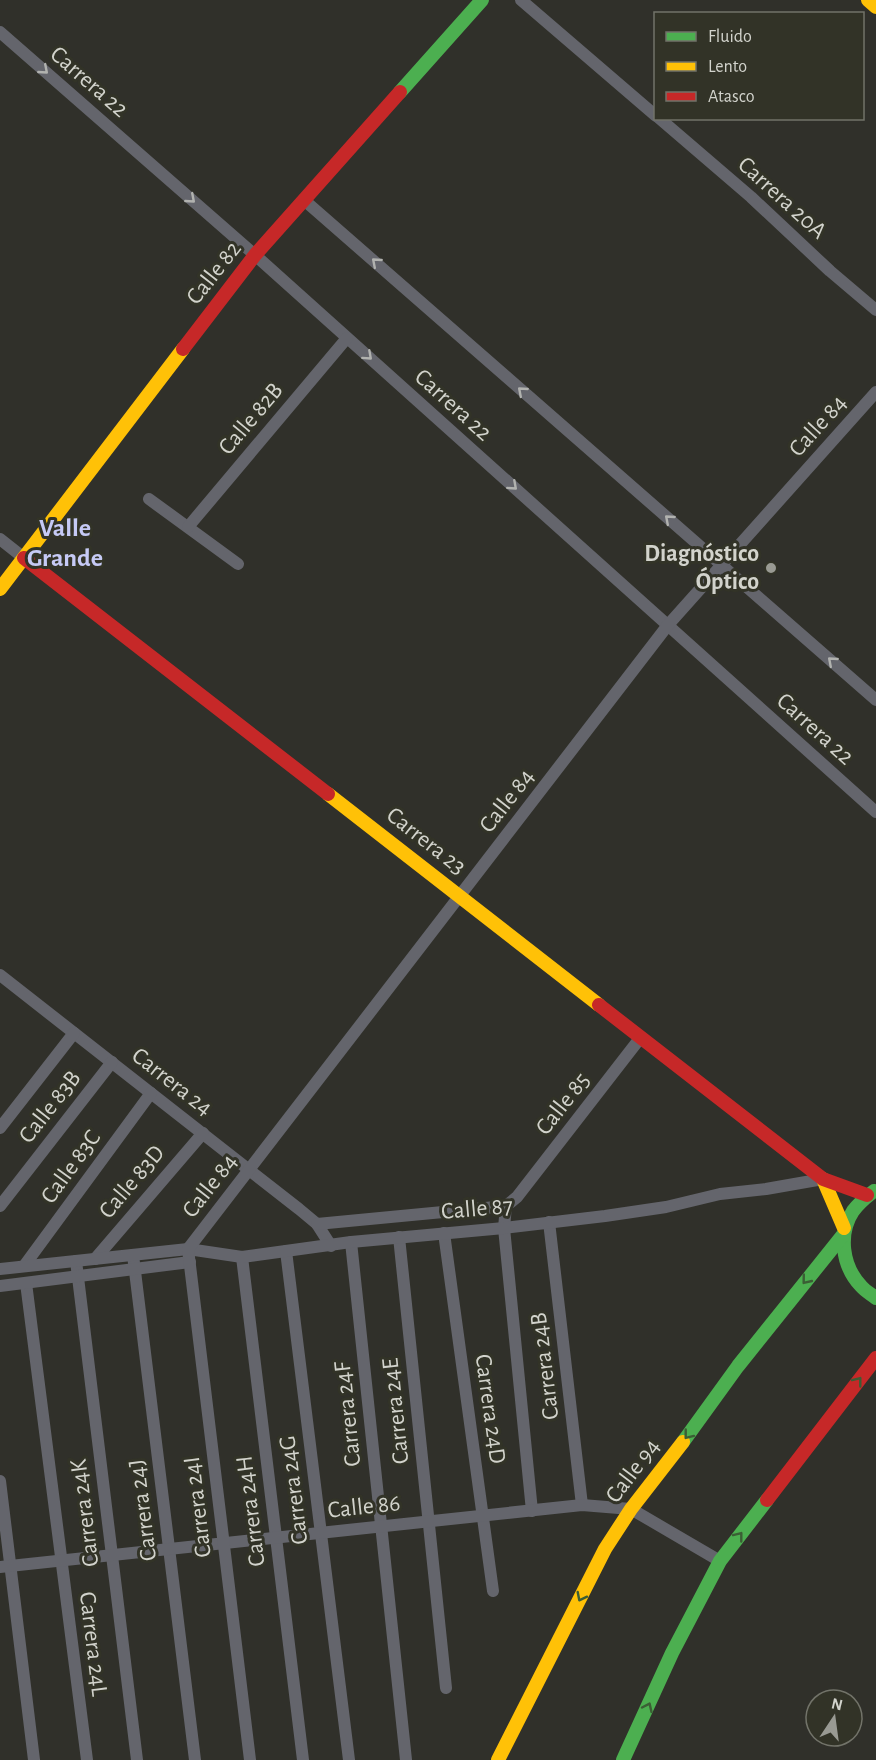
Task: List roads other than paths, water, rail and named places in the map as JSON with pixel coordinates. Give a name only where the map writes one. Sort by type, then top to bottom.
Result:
[{"type":"street","name":"Calle 82","points":[[0,589],[255,255],[482,0]]},
{"type":"street","points":[[521,0],[654,114]]},
{"type":"street","points":[[868,0],[876,7]]},
{"type":"street","name":"Carrera 22","points":[[0,32],[255,255],[876,812]]},
{"type":"street","name":"Carrera 20A","points":[[661,120],[876,310]]},
{"type":"street","points":[[304,200],[876,700]]},
{"type":"street","name":"Calle 82B","points":[[188,527],[347,338]]},
{"type":"street","name":"Calle 84","points":[[188,1249],[668,626],[876,392]]},
{"type":"street","points":[[149,499],[238,564]]},
{"type":"street","name":"Carrera 23","points":[[0,539],[823,1179],[871,1192]]},
{"type":"street","name":"Carrera 24","points":[[0,975],[317,1224],[331,1246]]},
{"type":"street","points":[[0,1128],[75,1033]]},
{"type":"street","name":"Calle 85","points":[[506,1206],[518,1197],[641,1036]]},
{"type":"street","name":"Calle 83B","points":[[0,1206],[111,1062]]},
{"type":"street","name":"Calle 83C","points":[[24,1266],[152,1093]]},
{"type":"street","name":"Calle 83D","points":[[95,1259],[203,1133]]},
{"type":"street","name":"Carrera 23","points":[[823,1179],[844,1231],[843,1255],[850,1273],[862,1289],[876,1298]]},
{"type":"street","name":"Calle 87","points":[[133,1255],[188,1249],[242,1257],[351,1242],[504,1228],[666,1207],[720,1194],[823,1179]]},
{"type":"street","name":"Calle 94","points":[[498,1760],[605,1549],[631,1509],[738,1366],[844,1231],[853,1210],[871,1192]]},
{"type":"street","points":[[317,1224],[506,1206],[504,1228],[532,1511]]},
{"type":"street","name":"Carrera 24B","points":[[549,1222],[582,1505]]},
{"type":"street","name":"Carrera 24D","points":[[444,1233],[493,1591]]},
{"type":"street","name":"Carrera 24E","points":[[399,1237],[446,1688]]},
{"type":"street","name":"Carrera 24F","points":[[351,1242],[406,1760]]},
{"type":"street","name":"Carrera 24I","points":[[188,1249],[250,1760]]},
{"type":"street","name":"Carrera 24G","points":[[286,1251],[349,1760]]},
{"type":"street","points":[[0,1269],[133,1255]]},
{"type":"street","name":"Carrera 24J","points":[[133,1255],[195,1760]]},
{"type":"street","name":"Carrera 24H","points":[[242,1257],[303,1760]]},
{"type":"street","name":"Carrera 24K","points":[[76,1261],[137,1760]]},
{"type":"street","points":[[0,1286],[190,1262]]},
{"type":"street","name":"Carrera 24L","points":[[26,1283],[87,1760]]},
{"type":"street","points":[[622,1760],[672,1653],[720,1561],[876,1358]]},
{"type":"street","points":[[0,1481],[5,1567],[34,1760]]},
{"type":"street","name":"Calle 86","points":[[5,1567],[582,1505],[631,1509],[720,1561]]},
{"type":"place","name":"Diagnóstico Óptico","points":[[771,568]]},
{"type":"district","name":"Valle Grande","points":[[65,543]]}]
